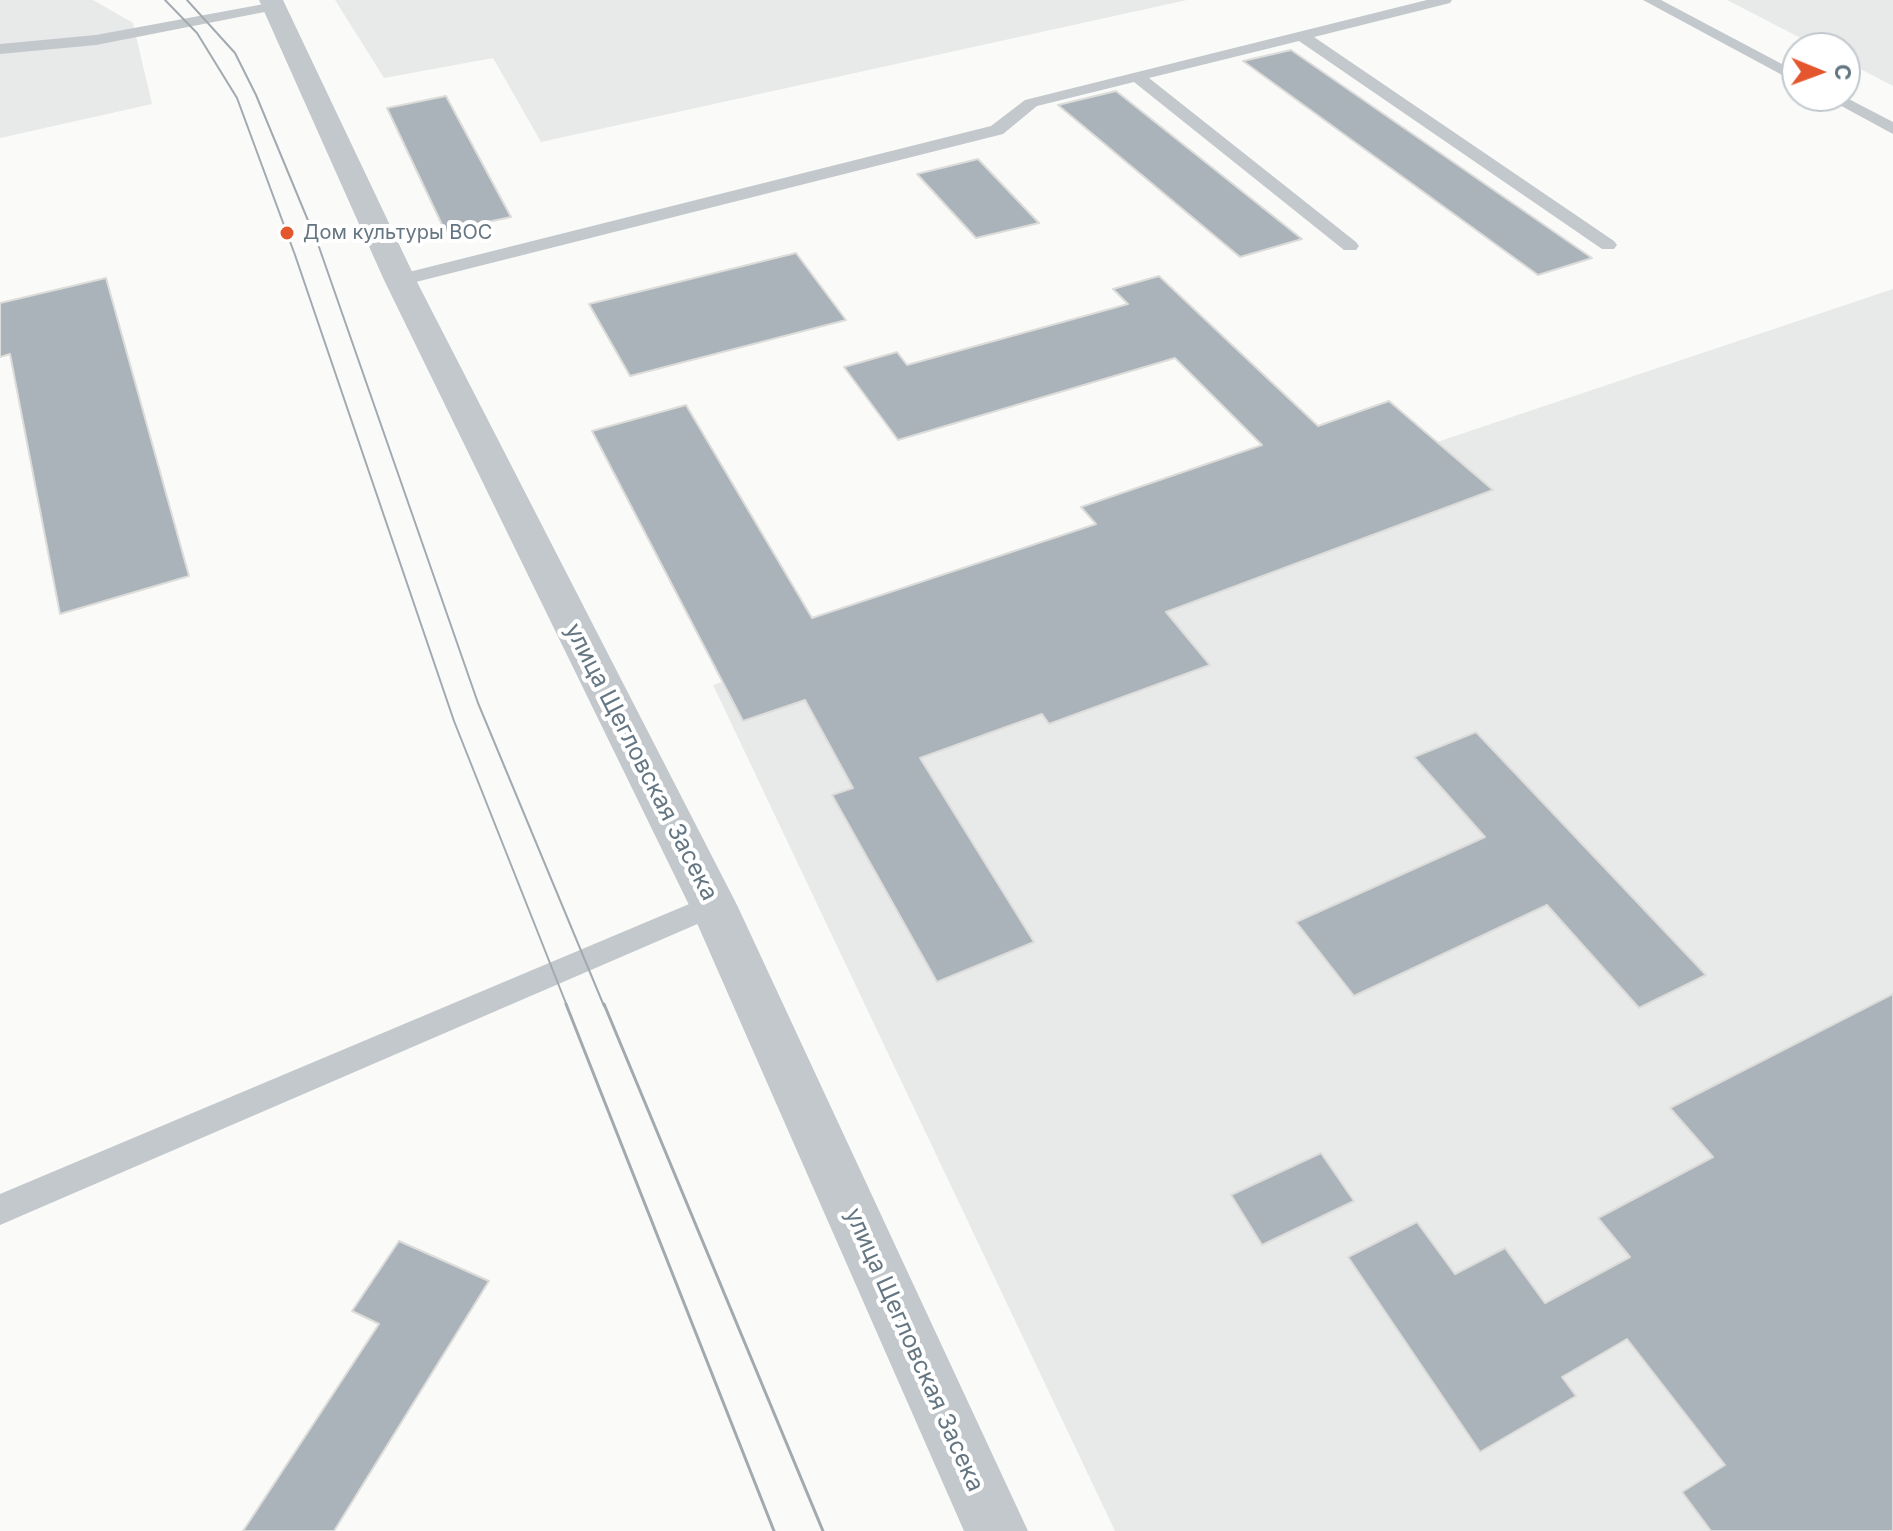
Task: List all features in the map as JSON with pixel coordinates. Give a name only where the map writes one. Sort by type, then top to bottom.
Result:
[{"type":"street","name":"улица Щегловская Засека","points":[[273,3],[400,280],[713,905],[996,1531]]},
{"type":"lane","points":[[400,280],[997,130],[1031,103],[1445,0]]},
{"type":"lane","points":[[1650,0],[1781,70]]},
{"type":"lane","points":[[0,49],[96,40],[273,3]]},
{"type":"lane","points":[[1303,37],[1608,245]]},
{"type":"lane","points":[[1138,77],[1350,246]]},
{"type":"lane","points":[[1861,112],[1893,129]]},
{"type":"lane","points":[[0,1210],[713,905]]},
{"type":"shaded area","points":[[0,0],[93,0],[133,23],[152,104],[0,138]]},
{"type":"shaded area","points":[[335,0],[1187,0],[541,142],[493,58],[384,78]]},
{"type":"shaded area","points":[[1727,0],[1893,0],[1893,86],[1861,69],[1861,32],[1789,32]]},
{"type":"shaded area","points":[[1893,289],[1893,1531],[1115,1531],[713,685]]},
{"type":"building","points":[[1291,50],[1592,258],[1538,275],[1243,61]]},
{"type":"building","points":[[1116,91],[1302,239],[1240,257],[1058,105]]},
{"type":"building","points":[[446,96],[511,217],[445,231],[387,108]]},
{"type":"building","points":[[978,159],[1039,223],[976,238],[917,174]]},
{"type":"building","points":[[796,253],[846,320],[630,376],[589,304]]},
{"type":"building","points":[[1159,276],[1318,426],[1389,401],[1493,490],[1166,612],[1210,665],[1049,724],[1042,714],[920,758],[1034,942],[937,982],[832,795],[853,788],[805,700],[743,721],[592,431],[686,405],[812,618],[1096,524],[1081,507],[1262,445],[1175,358],[898,440],[844,367],[897,352],[907,365],[1128,304],[1113,289]]},
{"type":"building","points":[[106,278],[189,576],[60,614],[10,354],[0,357],[0,303]]},
{"type":"building","points":[[1476,732],[1706,975],[1639,1008],[1547,905],[1354,996],[1296,922],[1485,837],[1414,757]]},
{"type":"building","points":[[1893,994],[1893,1531],[1711,1531],[1682,1492],[1725,1465],[1627,1339],[1562,1377],[1576,1396],[1480,1452],[1348,1257],[1417,1222],[1455,1274],[1505,1248],[1545,1303],[1630,1257],[1598,1218],[1713,1157],[1670,1108]]},
{"type":"building","points":[[1321,1153],[1354,1201],[1262,1245],[1231,1195]]},
{"type":"building","points":[[399,1241],[489,1281],[334,1531],[243,1531],[379,1324],[352,1311]]},
{"type":"tram line","points":[[165,0],[197,33],[237,98],[295,255],[454,721],[567,1006]]},
{"type":"tram line","points":[[187,0],[235,53],[256,95],[319,247],[478,703],[604,1006]]},
{"type":"tram line","points":[[566,1004],[774,1531]]},
{"type":"tram line","points":[[604,1004],[823,1531]]},
{"type":"place","name":"Дом культуры ВОС","points":[[287,233]]}]
